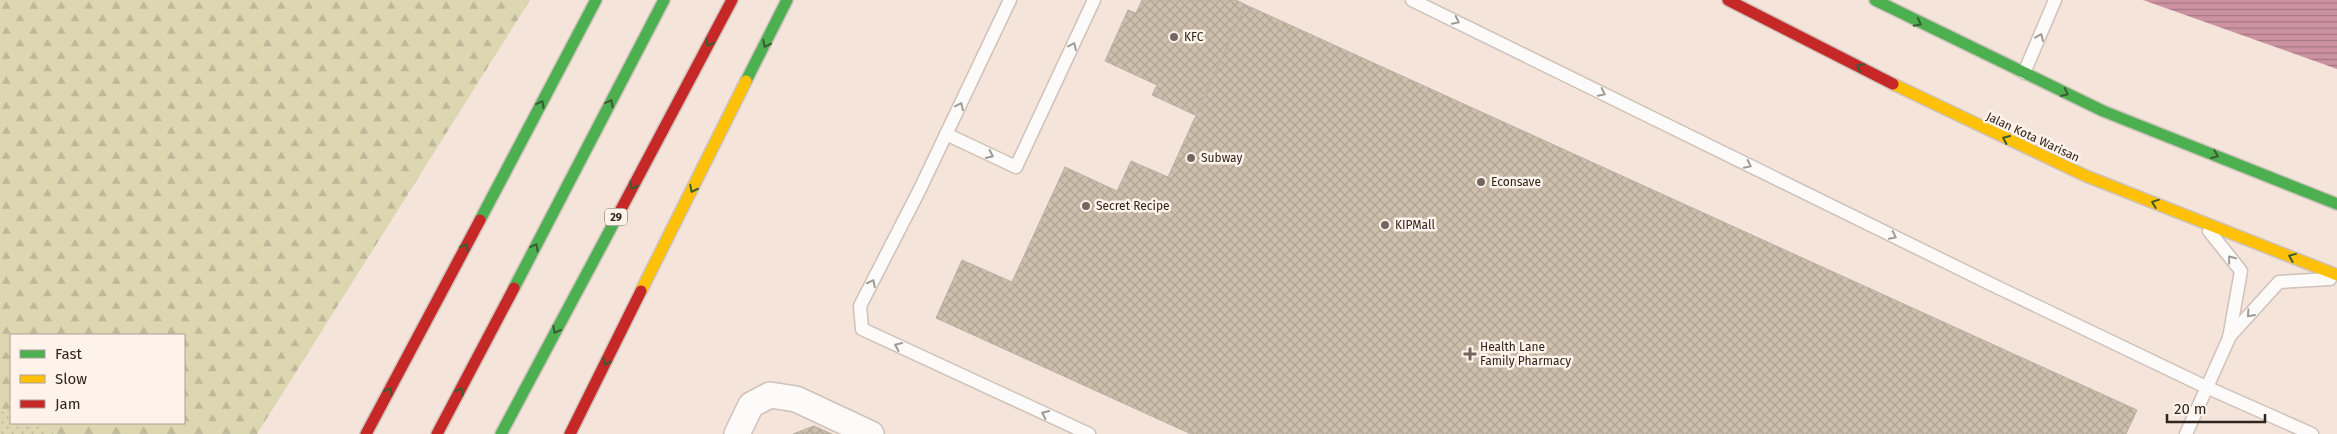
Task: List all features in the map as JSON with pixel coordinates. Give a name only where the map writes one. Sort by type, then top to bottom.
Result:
[{"type":"main road","points":[[366,434],[596,0]]},
{"type":"main road","points":[[437,434],[664,0]]},
{"type":"main road","name":"29","points":[[501,434],[732,0]]},
{"type":"main road","points":[[570,434],[787,0]]},
{"type":"main road","name":"Jalan Kota Warisan","points":[[1728,0],[1943,109],[2086,176],[2200,220],[2337,277]]},
{"type":"main road","points":[[1875,0],[2103,111],[2337,204]]},
{"type":"street","points":[[737,434],[751,405],[770,395],[796,399],[871,434]]},
{"type":"lane","points":[[1010,0],[946,134],[860,306],[862,329],[1089,434]]},
{"type":"lane","points":[[946,134],[1016,167],[1094,0]]},
{"type":"lane","points":[[1412,0],[1997,287],[2206,386],[2290,429],[2312,434]]},
{"type":"lane","points":[[2024,73],[2055,0]]},
{"type":"lane","points":[[2186,434],[2229,338],[2241,271],[2200,220]]},
{"type":"lane","points":[[2229,338],[2280,282],[2337,277]]},
{"type":"green space","points":[[0,0],[530,0],[257,434],[56,434],[31,424],[185,424],[185,334],[10,334],[10,415],[0,410]]},
{"type":"green space","points":[[0,410],[10,415],[10,424],[31,424],[56,434],[0,434]]},
{"type":"shaded area","points":[[2143,0],[2337,0],[2337,69]]},
{"type":"building","name":"KFC","points":[[1142,0],[1236,0],[1246,5],[1195,115],[1152,95],[1157,85],[1105,61],[1128,10],[1136,13]]},
{"type":"building","name":"KIPMall","points":[[1246,5],[2137,410],[2126,434],[1191,434],[936,318],[962,260],[1012,282],[1065,167],[1117,191],[1131,161],[1168,177]]},
{"type":"building","points":[[814,426],[832,434],[793,434]]},
{"type":"traffic: fast","points":[[480,220],[596,0]]},
{"type":"traffic: fast","points":[[514,288],[664,0]]},
{"type":"traffic: fast","points":[[746,81],[787,0]]},
{"type":"traffic: fast","points":[[1875,0],[2103,111],[2337,204]]},
{"type":"traffic: fast","points":[[501,434],[618,215]]},
{"type":"traffic: slow","points":[[641,291],[746,81]]},
{"type":"traffic: slow","points":[[1893,84],[2086,176],[2337,275]]},
{"type":"traffic: jam","points":[[618,215],[732,0]]},
{"type":"traffic: jam","points":[[1728,0],[1893,84]]},
{"type":"traffic: jam","points":[[366,434],[480,220]]},
{"type":"traffic: jam","points":[[437,434],[514,288]]},
{"type":"traffic: jam","points":[[570,434],[641,291]]},
{"type":"place","name":"KFC","points":[[1174,37]]},
{"type":"place","name":"Subway","points":[[1191,158]]},
{"type":"place","name":"Econsave","points":[[1481,182]]},
{"type":"place","name":"Secret Recipe","points":[[1086,206]]},
{"type":"place","name":"KIPMall","points":[[1385,225]]},
{"type":"place","name":"Health Lane Family Pharmacy","points":[[1470,354]]}]
